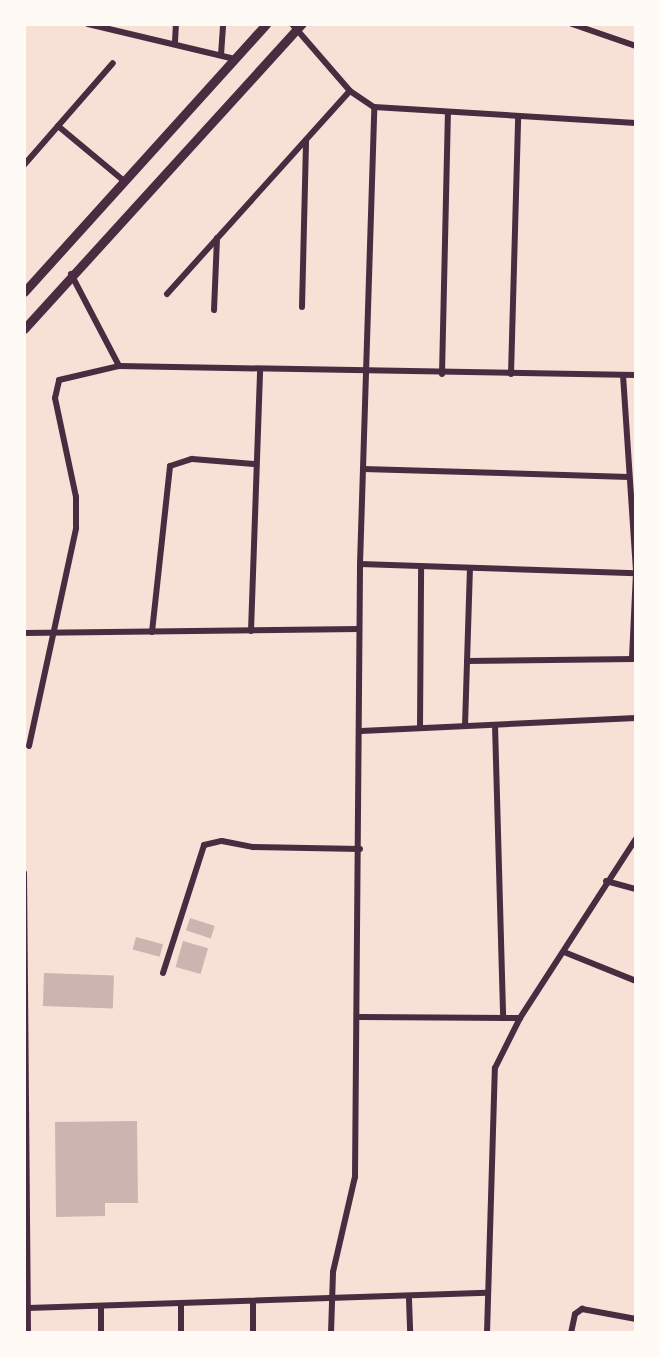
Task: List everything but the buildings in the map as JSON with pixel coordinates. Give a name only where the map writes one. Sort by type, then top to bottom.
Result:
[{"type":"main road","points":[[24,292],[266,24]]},
{"type":"main road","points":[[24,329],[297,26]]},
{"type":"street","points":[[88,24],[175,42],[235,59]]},
{"type":"street","points":[[175,42],[176,24]]},
{"type":"street","points":[[221,55],[223,24]]},
{"type":"street","points":[[572,24],[636,46]]},
{"type":"street","points":[[297,26],[350,91],[374,107],[636,123]]},
{"type":"street","points":[[24,165],[113,63]]},
{"type":"street","points":[[167,294],[350,91]]},
{"type":"street","points":[[331,1333],[330,1302],[354,1191],[360,1017],[360,564],[374,107]]},
{"type":"street","points":[[442,374],[448,112]]},
{"type":"street","points":[[511,374],[518,116]]},
{"type":"street","points":[[58,126],[124,181]]},
{"type":"street","points":[[302,307],[306,140]]},
{"type":"street","points":[[214,310],[217,238]]},
{"type":"street","points":[[71,274],[119,366]]},
{"type":"street","points":[[29,746],[76,528],[76,497],[55,388],[66,377],[119,366],[365,373],[636,375]]},
{"type":"street","points":[[251,631],[254,464],[260,369]]},
{"type":"street","points":[[467,661],[634,659],[636,573],[623,375]]},
{"type":"street","points":[[152,632],[170,466],[192,459],[254,464]]},
{"type":"street","points":[[363,469],[629,477]]},
{"type":"street","points":[[360,564],[636,573]]},
{"type":"street","points":[[420,728],[421,567]]},
{"type":"street","points":[[465,726],[470,568]]},
{"type":"street","points":[[24,633],[359,629]]},
{"type":"street","points":[[361,731],[636,718]]},
{"type":"street","points":[[495,725],[503,1018]]},
{"type":"street","points":[[487,1333],[493,1081],[500,1054],[606,881],[636,839]]},
{"type":"street","points":[[163,973],[204,845],[222,841],[253,847],[360,849]]},
{"type":"street","points":[[24,873],[28,1333]]},
{"type":"street","points":[[606,881],[636,889]]},
{"type":"street","points":[[564,952],[636,981]]},
{"type":"street","points":[[360,1017],[520,1018]]},
{"type":"street","points":[[28,1308],[330,1302],[487,1293]]},
{"type":"street","points":[[409,1299],[410,1333]]},
{"type":"street","points":[[181,1303],[181,1333]]},
{"type":"street","points":[[253,1304],[253,1333]]},
{"type":"street","points":[[101,1306],[101,1333]]},
{"type":"street","points":[[571,1333],[575,1314],[582,1309],[636,1319]]}]
